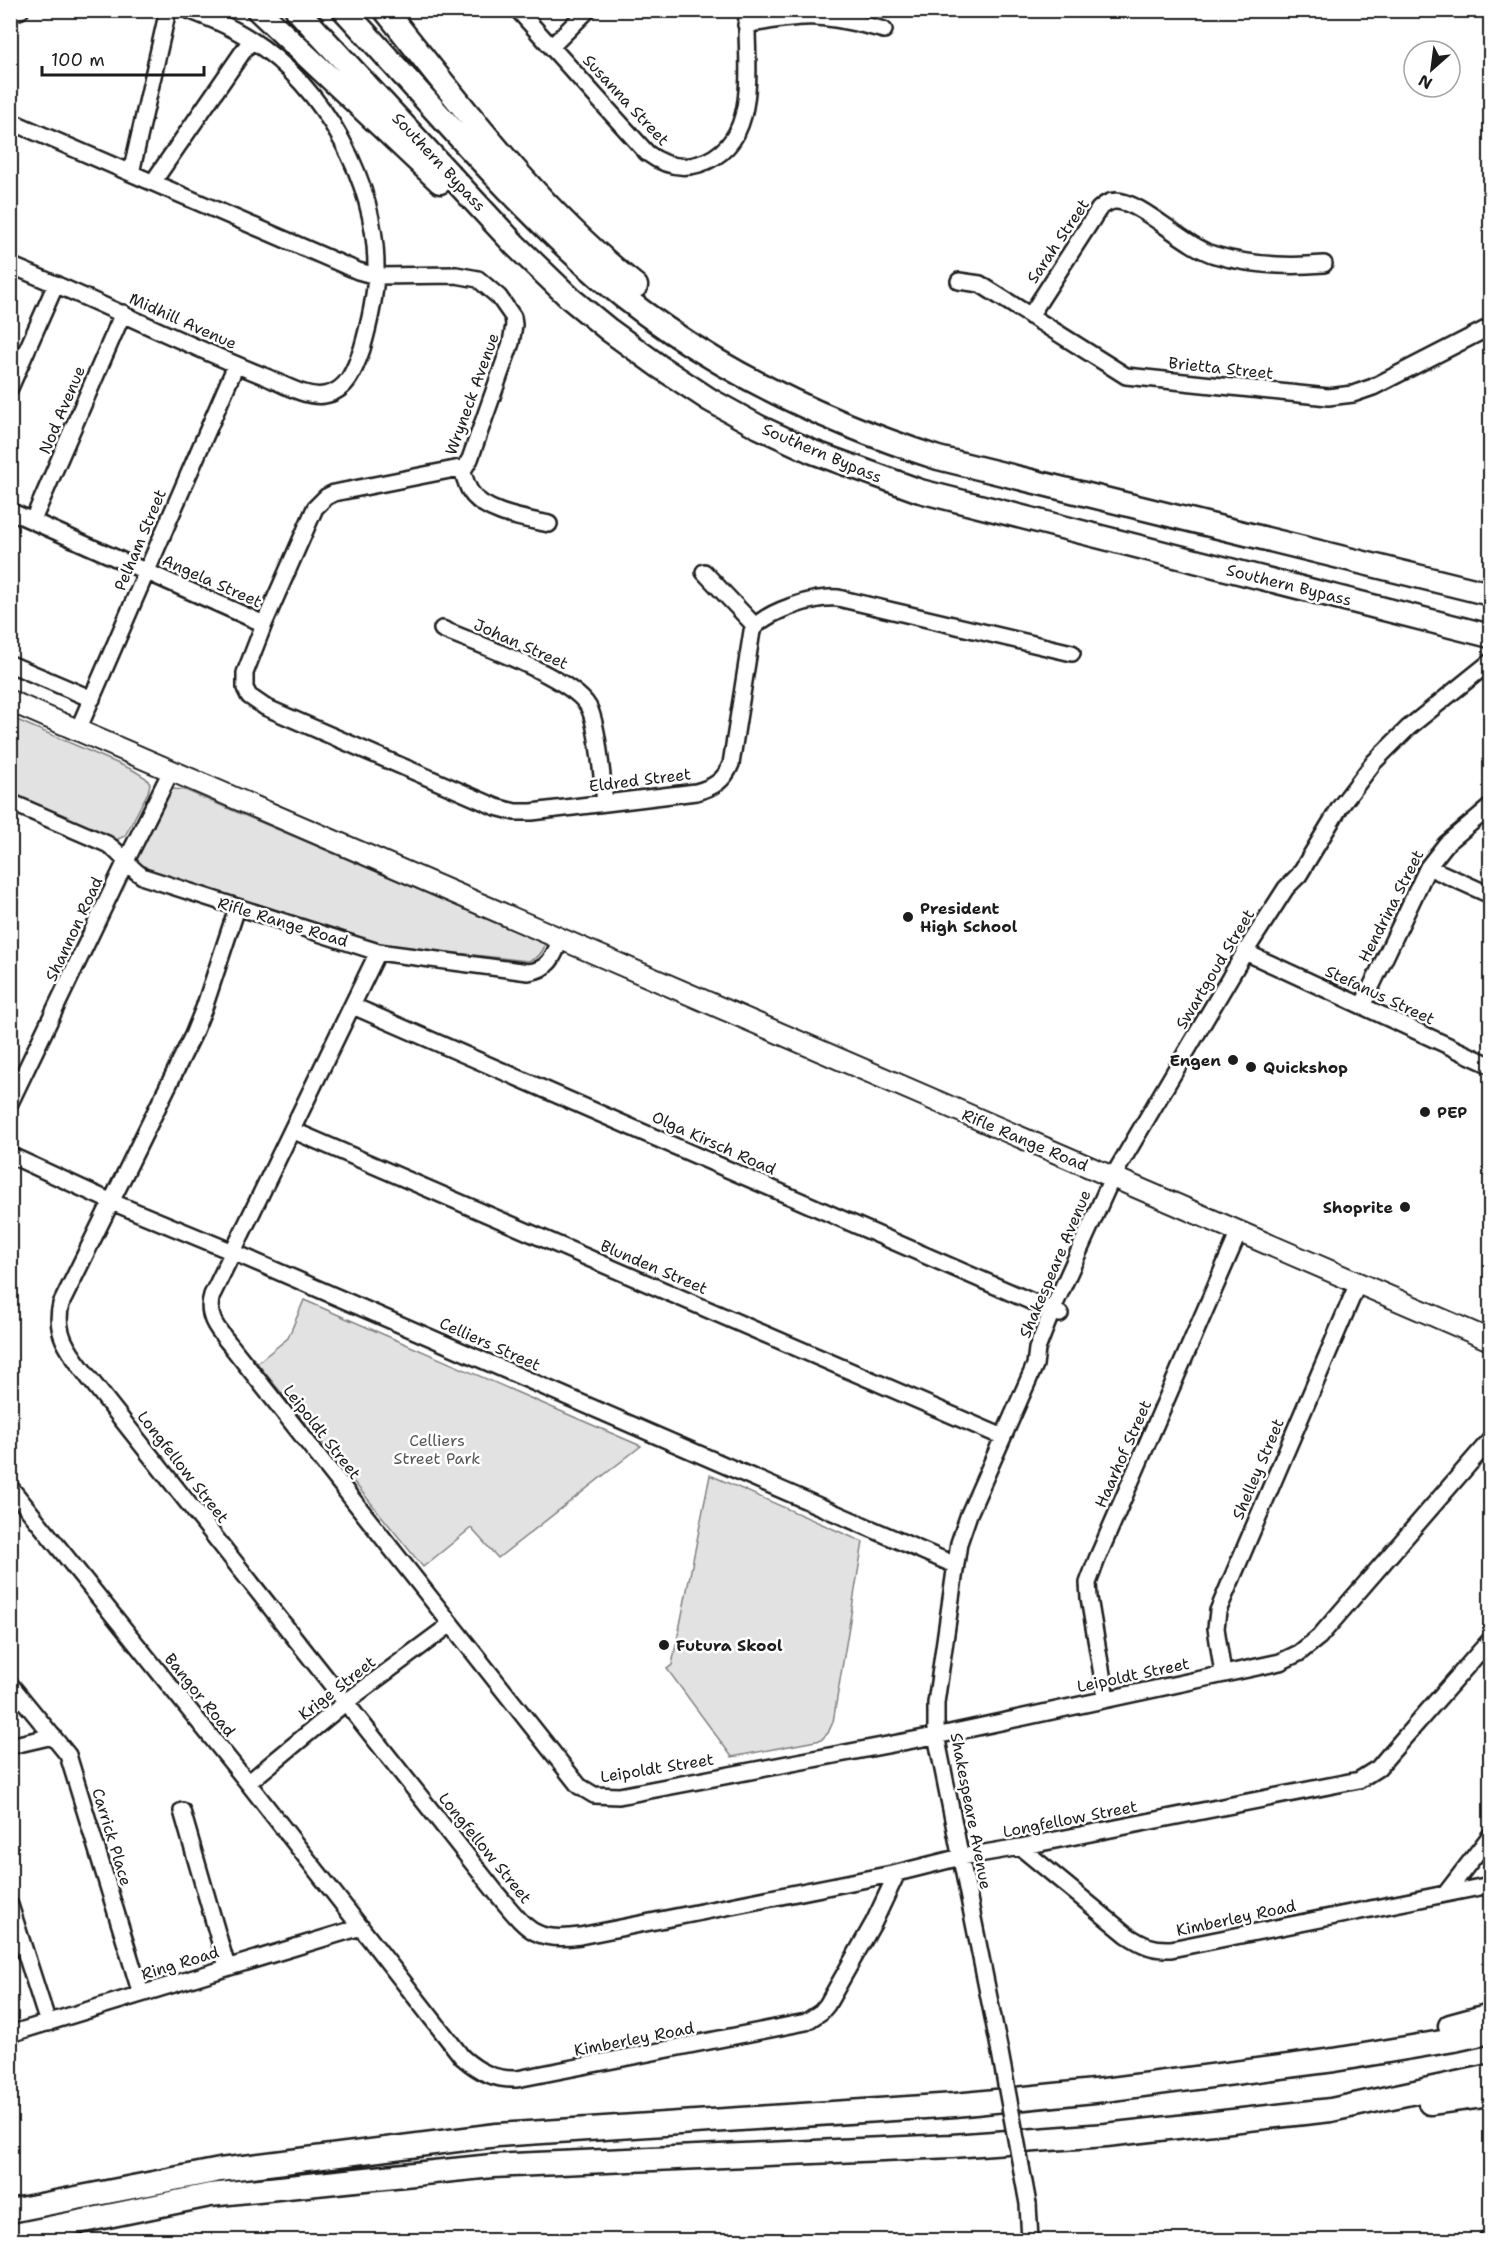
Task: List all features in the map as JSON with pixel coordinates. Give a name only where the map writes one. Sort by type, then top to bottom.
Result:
[{"type":"highway","points":[[258,10],[443,185],[515,244]]},
{"type":"highway","name":"Southern Bypass","points":[[297,10],[515,244],[571,299],[660,367],[710,400],[759,427],[813,452],[920,491],[1491,636]]},
{"type":"highway","name":"Southern Bypass","points":[[344,10],[528,210],[582,261],[664,326],[730,368],[786,399],[879,439],[938,458],[1491,594]]},
{"type":"highway","points":[[385,10],[503,154],[545,202],[590,246],[653,300],[786,399]]},
{"type":"highway","points":[[1334,2060],[1491,2015]]},
{"type":"highway","points":[[10,2211],[220,2170],[497,2135],[955,2105],[1104,2090],[1334,2060],[1491,2032]]},
{"type":"highway","points":[[1331,2110],[1491,2076]]},
{"type":"highway","points":[[10,2236],[210,2196],[492,2166],[952,2146],[1106,2135],[1331,2110],[1419,2105],[1491,2095]]},
{"type":"main road","name":"Rifle Range Road","points":[[10,701],[1491,1340]]},
{"type":"street","points":[[10,14],[21,10]]},
{"type":"street","points":[[131,172],[168,10]]},
{"type":"street","points":[[188,10],[230,27],[251,40],[291,74],[330,121],[356,170],[363,192],[371,226],[376,276]]},
{"type":"street","name":"Susanna Street","points":[[518,10],[647,153],[669,165],[693,165],[720,154],[732,143],[741,126],[747,85],[746,18]]},
{"type":"street","points":[[552,46],[588,10]]},
{"type":"street","points":[[746,18],[814,16],[884,30]]},
{"type":"street","points":[[153,182],[251,40]]},
{"type":"street","name":"Wryneck Avenue","points":[[10,121],[358,271],[376,276],[456,275],[472,277],[491,288],[507,306],[513,317],[511,343],[470,459],[462,469],[334,493],[326,497],[315,508],[264,624],[245,673],[244,688]]},
{"type":"street","name":"Sarah Street","points":[[1030,316],[1099,209],[1111,201],[1135,207],[1190,243],[1215,255],[1233,260],[1279,265],[1324,264]]},
{"type":"street","name":"Midhill Avenue","points":[[10,265],[123,313],[236,365],[318,395],[332,393],[342,388],[352,374],[365,338],[376,276]]},
{"type":"street","name":"Brietta Street","points":[[959,281],[980,284],[1126,376],[1328,397],[1353,394],[1373,387],[1491,327]]},
{"type":"street","points":[[10,388],[56,284]]},
{"type":"street","name":"Nod Avenue","points":[[33,520],[123,313]]},
{"type":"street","name":"Pelham Street","points":[[78,730],[236,365]]},
{"type":"street","points":[[462,469],[470,492],[477,500],[504,513],[549,524]]},
{"type":"street","name":"Angela Street","points":[[10,510],[264,624]]},
{"type":"street","points":[[704,572],[754,626],[769,617],[812,599],[830,596],[1072,653]]},
{"type":"street","name":"Eldred Street","points":[[244,688],[249,696],[265,707],[496,807],[515,812],[532,812],[696,792],[723,780],[731,764],[747,651],[754,626]]},
{"type":"street","name":"Johan Street","points":[[442,629],[558,680],[581,697],[592,715],[605,802]]},
{"type":"street","name":"Swartgoud Street","points":[[1117,1180],[1165,1104],[1250,955],[1293,892],[1299,874],[1340,807],[1374,762],[1408,728],[1491,662]]},
{"type":"street","points":[[10,664],[92,699]]},
{"type":"street","name":"Shannon Road","points":[[10,1103],[171,771]]},
{"type":"street","name":"Rifle Range Road","points":[[10,801],[108,844],[144,877],[378,952],[528,972],[539,970],[549,964],[561,939]]},
{"type":"street","name":"Hendrina Street","points":[[1362,1006],[1428,867],[1446,844],[1491,807]]},
{"type":"street","points":[[1428,867],[1491,896]]},
{"type":"street","name":"Longfellow Street","points":[[237,908],[193,1035],[61,1304],[58,1327],[65,1345],[89,1378],[498,1895],[528,1928],[538,1934],[558,1939],[590,1934],[897,1873],[961,1857],[1359,1780],[1383,1761],[1491,1640]]},
{"type":"street","name":"Leipoldt Street","points":[[378,952],[233,1252],[209,1304],[209,1312],[217,1328],[579,1786],[600,1797],[619,1796],[936,1735],[1290,1658],[1312,1643],[1491,1440]]},
{"type":"street","name":"Stefanus Street","points":[[1250,955],[1491,1065]]},
{"type":"street","name":"Olga Kirsch Road","points":[[353,1006],[1056,1312]]},
{"type":"street","name":"Blunden Street","points":[[292,1130],[1003,1437]]},
{"type":"street","name":"Celliers Street","points":[[10,1155],[112,1202],[233,1252],[955,1565]]},
{"type":"street","name":"Shakespeare Avenue","points":[[1030,2241],[1028,2204],[1000,2052],[936,1735],[936,1703],[955,1565],[962,1532],[1035,1365],[1037,1349],[1117,1180]]},
{"type":"street","name":"Haarhof Street","points":[[1106,1698],[1088,1583],[1101,1548],[1239,1232]]},
{"type":"street","name":"Shelley Street","points":[[1223,1674],[1216,1628],[1218,1611],[1358,1283]]},
{"type":"street","name":"Bangor Road","points":[[10,1487],[361,1927]]},
{"type":"street","name":"Krige Street","points":[[248,1783],[346,1702],[451,1623]]},
{"type":"street","name":"Carrick Place","points":[[10,1684],[64,1749],[71,1762],[141,1994]]},
{"type":"street","points":[[10,1746],[53,1736]]},
{"type":"street","points":[[182,1810],[227,1967]]},
{"type":"street","points":[[1446,1893],[1491,1836]]},
{"type":"street","name":"Kimberley Road","points":[[1020,1847],[1127,1935],[1158,1950],[1491,1885]]},
{"type":"street","name":"Kimberley Road","points":[[361,1927],[462,2057],[476,2070],[488,2075],[501,2079],[518,2079],[777,2028],[814,2018],[827,2005],[835,1992],[874,1922],[897,1873]]},
{"type":"street","points":[[10,1905],[48,2023]]},
{"type":"street","name":"Ring Road","points":[[10,2034],[361,1927]]},
{"type":"street","points":[[1487,2241],[1491,2237]]},
{"type":"green space","points":[[10,717],[133,770],[146,778],[150,784],[148,792],[125,836],[116,840],[11,796]]},
{"type":"green space","points":[[173,789],[185,790],[545,944],[544,947],[537,957],[528,961],[391,946],[158,876],[140,867],[136,862],[137,851],[167,793]]},
{"type":"green space","name":"Celliers Street Park","points":[[304,1300],[641,1446],[498,1558],[471,1528],[423,1567],[257,1363],[288,1338]]},
{"type":"green space","points":[[710,1475],[863,1542],[833,1722],[828,1733],[821,1740],[732,1757],[667,1669],[672,1665]]},
{"type":"place","name":"President High School","points":[[908,917]]},
{"type":"place","name":"Engen","points":[[1233,1060]]},
{"type":"place","name":"Quickshop","points":[[1251,1067]]},
{"type":"place","name":"PEP","points":[[1425,1112]]},
{"type":"place","name":"Shoprite","points":[[1405,1207]]},
{"type":"place","name":"Futura Skool","points":[[664,1645]]}]
